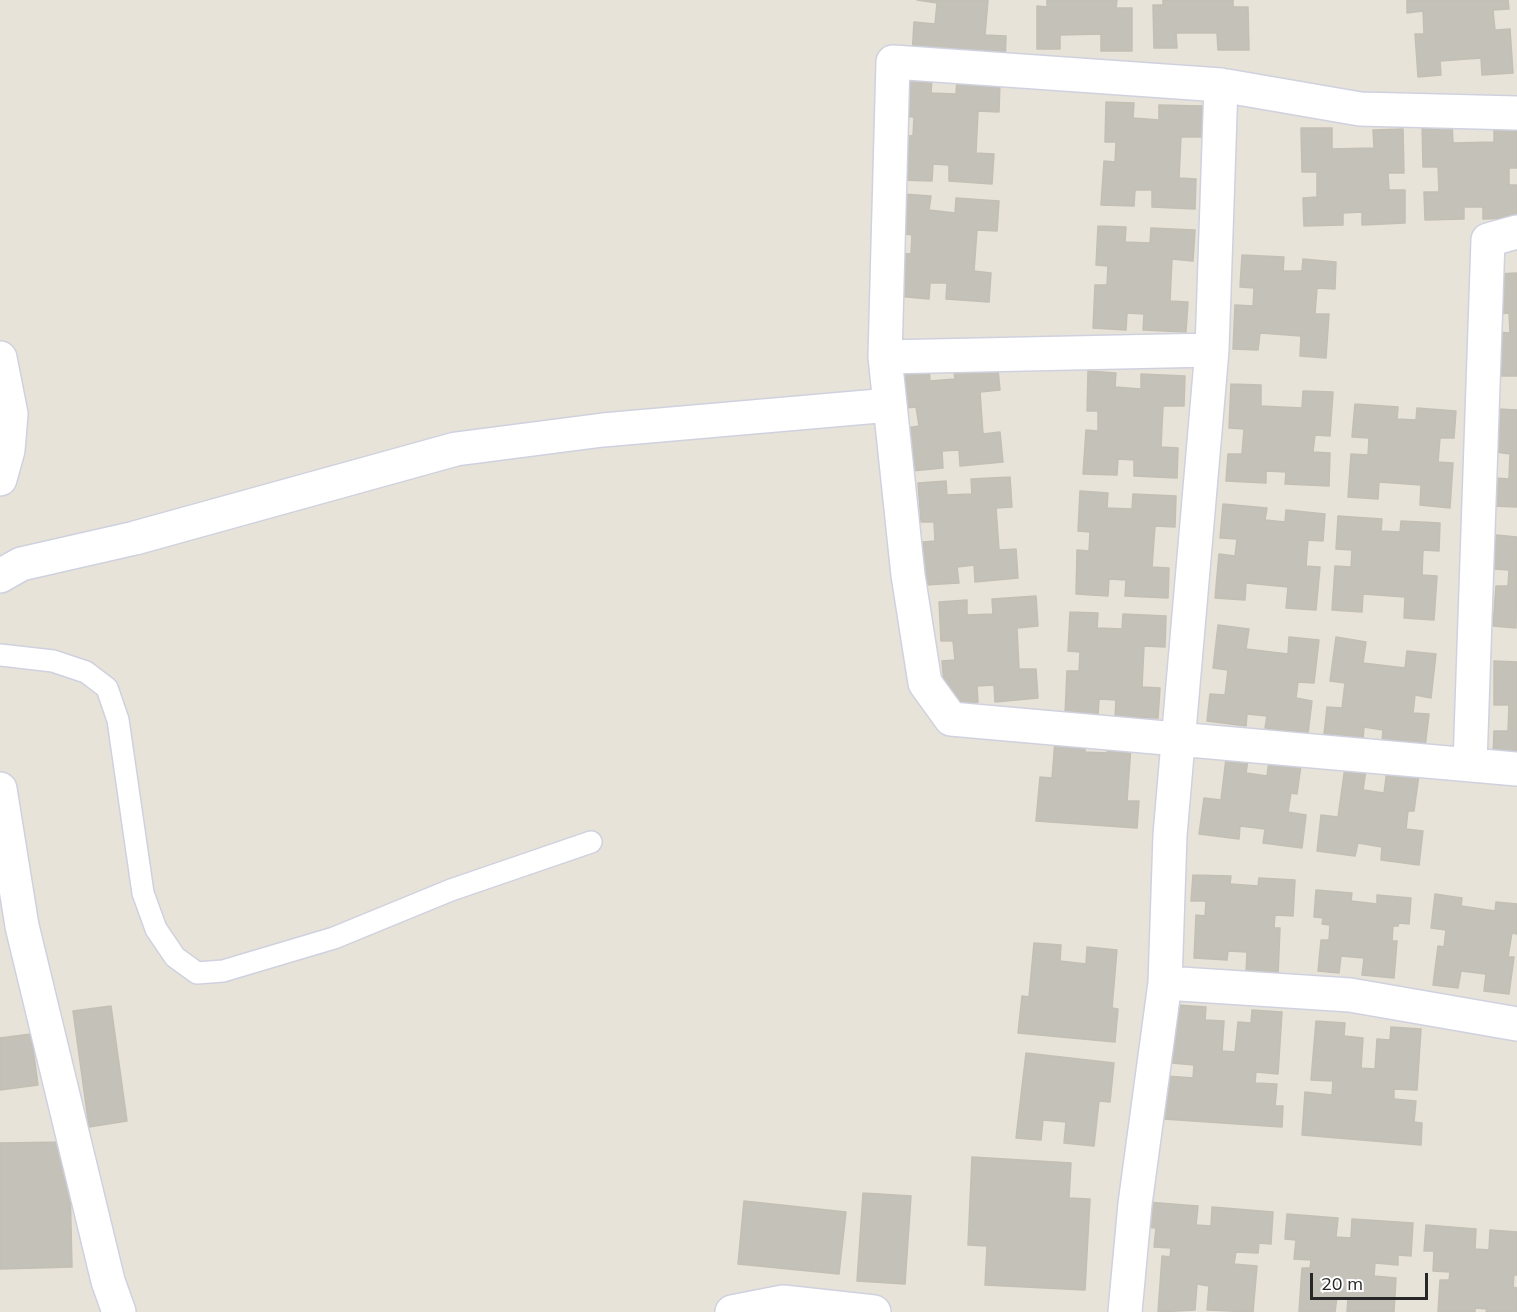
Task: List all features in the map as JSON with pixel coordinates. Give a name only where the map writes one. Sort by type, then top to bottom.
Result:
[{"type":"street","points":[[1517,113],[1360,109],[1221,85],[893,62],[885,357],[908,575],[925,683],[951,719],[1517,769]]},
{"type":"street","points":[[1125,1312],[1136,1204],[1165,983],[1170,835],[1212,350],[1221,85]]},
{"type":"street","points":[[1470,764],[1488,240],[1517,232]]},
{"type":"street","points":[[885,357],[1212,350]]},
{"type":"street","points":[[0,358],[11,414],[8,450],[0,479]]},
{"type":"street","points":[[0,576],[21,564],[135,538],[456,449],[603,430],[890,405]]},
{"type":"street","points":[[0,789],[22,926],[108,1281],[119,1312]]},
{"type":"street","points":[[1165,983],[1350,995],[1517,1024]]},
{"type":"street","points":[[732,1312],[783,1302],[874,1312]]},
{"type":"lane","points":[[0,655],[53,661],[86,672],[107,687],[118,720],[143,893],[156,930],[175,957],[197,973],[223,971],[334,938],[451,890],[591,842]]},
{"type":"building","points":[[917,0],[988,0],[985,35],[1006,36],[1005,63],[958,60],[958,49],[939,48],[938,59],[912,57],[914,22],[935,24],[937,3]]},
{"type":"building","points":[[1047,0],[1117,0],[1116,8],[1132,8],[1132,51],[1101,51],[1101,34],[1060,35],[1060,49],[1037,49],[1037,6],[1047,7]]},
{"type":"building","points":[[1163,0],[1233,0],[1233,7],[1248,7],[1249,50],[1218,50],[1217,33],[1176,33],[1177,48],[1154,48],[1153,5],[1163,5]]},
{"type":"building","points":[[1407,0],[1508,0],[1509,9],[1493,10],[1495,30],[1510,29],[1513,73],[1482,75],[1481,58],[1440,61],[1441,75],[1418,77],[1415,34],[1424,34],[1423,11],[1407,13]]},
{"type":"building","points":[[904,76],[932,78],[931,93],[956,94],[957,79],[1000,81],[999,112],[978,111],[976,153],[994,154],[992,184],[949,181],[949,165],[933,164],[932,181],[899,180],[901,135],[913,136],[914,117],[902,116]]},
{"type":"building","points":[[1106,102],[1134,103],[1133,118],[1159,120],[1159,105],[1203,106],[1202,137],[1181,137],[1179,178],[1196,179],[1195,209],[1152,207],[1152,190],[1135,190],[1134,206],[1101,205],[1104,161],[1115,162],[1116,142],[1105,142]]},
{"type":"building","points":[[1452,122],[1453,143],[1494,142],[1494,124],[1517,124],[1517,168],[1509,168],[1509,185],[1517,185],[1517,218],[1483,219],[1483,207],[1464,207],[1464,219],[1425,220],[1424,192],[1439,192],[1438,167],[1423,167],[1422,123]]},
{"type":"building","points":[[1301,128],[1332,128],[1332,149],[1374,148],[1373,130],[1403,129],[1404,173],[1388,173],[1389,190],[1405,190],[1405,223],[1362,225],[1362,212],[1343,213],[1343,225],[1304,226],[1303,198],[1317,197],[1317,172],[1302,172]]},
{"type":"building","points":[[903,194],[931,196],[929,210],[955,213],[956,198],[999,201],[997,231],[977,230],[974,271],[991,273],[989,302],[946,299],[947,283],[930,283],[929,299],[896,296],[899,253],[911,254],[912,235],[900,233]]},
{"type":"building","points":[[1098,226],[1126,227],[1125,242],[1150,243],[1151,228],[1195,230],[1193,261],[1172,259],[1170,301],[1188,302],[1186,332],[1143,330],[1144,314],[1127,313],[1126,330],[1093,328],[1095,285],[1107,285],[1108,266],[1096,265]]},
{"type":"building","points":[[1242,255],[1284,257],[1283,271],[1302,271],[1303,259],[1336,262],[1335,289],[1317,288],[1315,314],[1329,314],[1326,358],[1300,356],[1301,336],[1260,333],[1258,350],[1233,349],[1235,305],[1253,306],[1254,288],[1240,287]]},
{"type":"building","points":[[1517,273],[1517,376],[1499,376],[1498,332],[1510,333],[1509,313],[1498,314],[1497,274]]},
{"type":"building","points":[[997,359],[1000,390],[980,392],[983,434],[1000,432],[1003,462],[960,466],[959,450],[942,451],[943,468],[911,471],[906,428],[919,426],[916,407],[905,408],[900,369],[929,366],[930,381],[955,379],[953,364]]},
{"type":"building","points":[[1088,371],[1116,373],[1115,387],[1141,389],[1141,374],[1185,376],[1184,406],[1163,406],[1161,447],[1178,448],[1177,478],[1134,476],[1134,460],[1118,459],[1117,475],[1083,474],[1086,430],[1098,431],[1098,411],[1087,411]]},
{"type":"building","points":[[1231,384],[1261,385],[1261,406],[1302,408],[1303,391],[1333,392],[1330,436],[1315,435],[1313,452],[1330,453],[1329,486],[1285,484],[1286,472],[1266,471],[1266,483],[1226,481],[1228,454],[1242,454],[1244,429],[1229,428]]},
{"type":"building","points":[[1355,404],[1398,407],[1397,419],[1416,420],[1417,408],[1456,411],[1454,438],[1440,438],[1438,462],[1453,463],[1450,508],[1420,505],[1421,485],[1379,482],[1378,499],[1348,497],[1351,454],[1368,455],[1369,438],[1352,437]]},
{"type":"building","points":[[1498,409],[1517,410],[1517,507],[1493,506],[1495,478],[1509,479],[1510,454],[1496,452]]},
{"type":"building","points":[[1010,477],[1012,507],[996,508],[999,550],[1016,549],[1018,578],[975,582],[974,565],[957,567],[959,583],[925,585],[923,542],[935,541],[934,522],[921,522],[918,483],[946,481],[947,495],[972,494],[971,479]]},
{"type":"building","points":[[1080,491],[1108,493],[1107,508],[1132,509],[1133,494],[1176,496],[1175,527],[1155,526],[1152,567],[1169,568],[1168,598],[1125,596],[1126,580],[1109,579],[1108,596],[1076,594],[1077,550],[1089,551],[1090,532],[1078,531]]},
{"type":"building","points":[[1223,504],[1267,508],[1265,520],[1285,522],[1286,510],[1325,514],[1323,541],[1308,540],[1306,566],[1320,567],[1316,610],[1286,608],[1288,587],[1246,583],[1245,600],[1215,598],[1219,554],[1235,556],[1237,539],[1220,538]]},
{"type":"building","points":[[1338,516],[1382,519],[1381,531],[1400,532],[1401,521],[1440,523],[1439,551],[1423,550],[1422,575],[1437,576],[1434,620],[1404,618],[1405,597],[1363,594],[1362,612],[1332,610],[1335,566],[1351,567],[1352,550],[1336,549]]},
{"type":"building","points":[[1496,535],[1517,537],[1516,628],[1493,626],[1496,586],[1508,586],[1509,570],[1494,569]]},
{"type":"building","points":[[1036,596],[1038,626],[1017,628],[1019,669],[1036,669],[1038,698],[995,702],[994,685],[977,686],[978,702],[946,705],[942,661],[955,660],[953,641],[941,641],[939,602],[967,600],[967,615],[993,614],[992,599]]},
{"type":"building","points":[[1070,612],[1098,613],[1097,628],[1122,629],[1123,614],[1166,616],[1165,647],[1144,646],[1142,687],[1160,688],[1158,718],[1115,717],[1116,700],[1099,699],[1098,716],[1065,714],[1067,671],[1079,671],[1080,652],[1068,651]]},
{"type":"building","points":[[1218,625],[1249,629],[1246,649],[1288,654],[1289,637],[1319,640],[1314,683],[1298,682],[1296,698],[1312,701],[1308,733],[1265,728],[1267,716],[1247,714],[1246,726],[1207,721],[1210,694],[1225,695],[1228,670],[1213,668]]},
{"type":"building","points":[[1336,637],[1366,642],[1363,663],[1405,668],[1407,651],[1436,654],[1431,698],[1415,695],[1413,713],[1429,714],[1425,748],[1382,742],[1383,730],[1364,727],[1363,739],[1324,734],[1327,707],[1342,708],[1345,683],[1330,681]]},
{"type":"building","points":[[1494,661],[1517,662],[1517,759],[1493,758],[1494,731],[1508,731],[1509,705],[1494,705]]},
{"type":"building","points":[[1055,741],[1085,743],[1085,752],[1107,753],[1108,745],[1131,746],[1127,801],[1139,801],[1137,828],[1036,821],[1040,777],[1052,778]]},
{"type":"building","points":[[1227,750],[1249,753],[1246,773],[1267,776],[1270,753],[1302,758],[1297,794],[1291,793],[1288,812],[1306,815],[1302,848],[1263,843],[1265,829],[1240,826],[1239,839],[1199,834],[1204,798],[1221,800]]},
{"type":"building","points":[[1345,767],[1366,770],[1363,790],[1384,793],[1387,770],[1419,775],[1414,811],[1408,811],[1406,829],[1423,831],[1419,865],[1381,860],[1382,847],[1358,843],[1355,856],[1317,851],[1321,815],[1338,817]]},
{"type":"building","points":[[1193,875],[1231,876],[1230,884],[1258,886],[1259,878],[1295,880],[1293,916],[1275,915],[1274,928],[1280,928],[1278,976],[1246,974],[1247,952],[1228,951],[1227,960],[1194,958],[1196,915],[1205,916],[1206,901],[1191,901]]},
{"type":"building","points":[[1316,890],[1352,893],[1351,901],[1377,904],[1377,895],[1411,898],[1409,924],[1399,923],[1398,926],[1393,926],[1392,941],[1397,941],[1394,978],[1362,975],[1364,958],[1341,956],[1339,973],[1318,971],[1321,940],[1329,940],[1330,925],[1322,924],[1323,918],[1314,917]]},
{"type":"building","points":[[1435,894],[1462,898],[1461,906],[1495,911],[1496,902],[1517,904],[1517,934],[1512,933],[1508,957],[1514,957],[1509,994],[1484,991],[1486,974],[1461,971],[1458,988],[1433,985],[1438,946],[1444,947],[1446,930],[1431,928]]},
{"type":"building","points":[[1034,943],[1061,945],[1060,961],[1086,964],[1087,947],[1117,950],[1112,1008],[1118,1009],[1115,1042],[1018,1033],[1022,996],[1029,997]]},
{"type":"building","points":[[1177,1005],[1206,1007],[1205,1020],[1224,1021],[1222,1051],[1235,1052],[1238,1022],[1251,1023],[1252,1010],[1282,1012],[1278,1074],[1256,1072],[1255,1083],[1277,1084],[1275,1106],[1283,1106],[1282,1127],[1163,1119],[1166,1076],[1193,1078],[1194,1065],[1172,1063]]},
{"type":"building","points":[[111,1006],[127,1121],[89,1127],[73,1011]]},
{"type":"building","points":[[1316,1021],[1345,1023],[1344,1036],[1363,1038],[1361,1068],[1375,1069],[1377,1039],[1390,1040],[1391,1027],[1421,1029],[1417,1090],[1394,1089],[1394,1099],[1416,1101],[1414,1122],[1422,1123],[1421,1145],[1302,1135],[1305,1092],[1332,1095],[1333,1081],[1311,1080]]},
{"type":"building","points":[[31,1034],[38,1085],[0,1090],[0,1038]]},
{"type":"building","points":[[1026,1053],[1114,1063],[1110,1102],[1099,1101],[1094,1146],[1064,1143],[1066,1122],[1043,1120],[1041,1140],[1016,1138]]},
{"type":"building","points":[[69,1142],[72,1267],[0,1269],[0,1143]]},
{"type":"building","points":[[972,1157],[1071,1163],[1069,1198],[1090,1199],[1085,1290],[985,1285],[987,1246],[968,1245]]},
{"type":"building","points":[[863,1193],[911,1196],[905,1284],[857,1281]]},
{"type":"building","points":[[744,1201],[846,1212],[839,1274],[738,1264]]},
{"type":"building","points":[[1147,1202],[1198,1206],[1196,1225],[1211,1226],[1212,1207],[1273,1212],[1271,1244],[1259,1243],[1258,1253],[1236,1252],[1234,1264],[1257,1266],[1253,1312],[1207,1310],[1209,1286],[1197,1284],[1195,1310],[1158,1312],[1162,1256],[1170,1257],[1171,1248],[1154,1247],[1156,1228],[1145,1227]]},
{"type":"building","points":[[1287,1214],[1338,1218],[1336,1237],[1351,1238],[1352,1219],[1413,1223],[1411,1256],[1398,1255],[1398,1265],[1375,1263],[1374,1276],[1396,1278],[1394,1312],[1347,1312],[1348,1298],[1337,1297],[1335,1312],[1299,1312],[1302,1268],[1310,1268],[1311,1260],[1294,1259],[1296,1240],[1285,1239]]},
{"type":"building","points":[[1426,1225],[1476,1229],[1475,1249],[1489,1250],[1490,1230],[1517,1232],[1517,1275],[1514,1275],[1513,1287],[1517,1288],[1517,1312],[1486,1312],[1487,1309],[1475,1308],[1475,1312],[1438,1312],[1440,1280],[1449,1280],[1450,1272],[1433,1271],[1434,1251],[1424,1251]]}]
